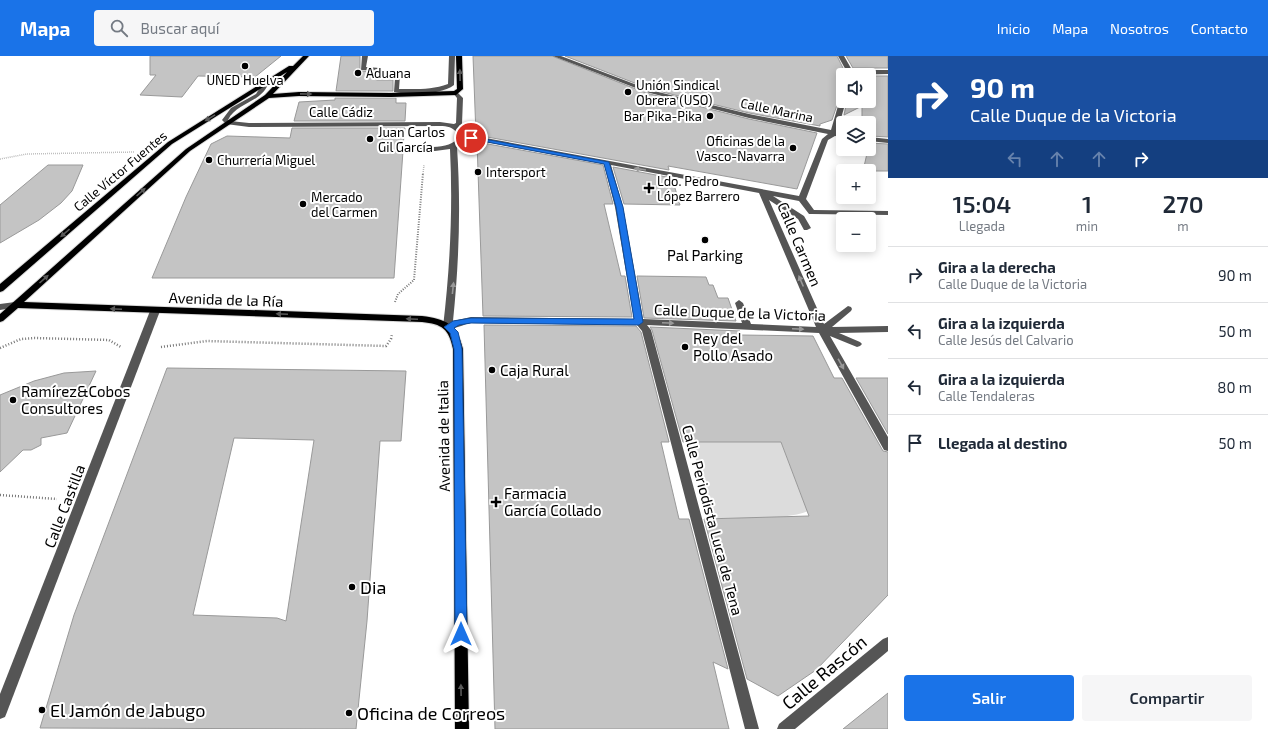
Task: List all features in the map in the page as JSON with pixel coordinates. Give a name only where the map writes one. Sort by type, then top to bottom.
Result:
[{"type":"main road","points":[[267,96],[299,94],[391,95],[456,93],[460,89],[460,56]]},
{"type":"main road","name":"Calle Víctor Fuentes","points":[[0,289],[170,143],[304,58]]},
{"type":"main road","name":"Calle Víctor Fuentes","points":[[0,319],[188,150],[267,96],[304,58]]},
{"type":"main road","name":"Avenida de la Ría","points":[[15,305],[422,319],[437,320],[448,327]]},
{"type":"main road","name":"Avenida de Italia","points":[[448,327],[454,332],[458,349],[462,729]]},
{"type":"street","points":[[365,56],[363,69],[378,69],[377,77],[398,76],[396,91],[424,91],[443,89],[452,85],[452,56]]},
{"type":"street","name":"Calle Marina","points":[[556,56],[648,91],[748,116],[836,134]]},
{"type":"street","points":[[841,56],[847,68]]},
{"type":"street","points":[[876,73],[888,72]]},
{"type":"street","name":"Calle Víctor Fuentes","points":[[228,123],[225,120],[229,113],[260,92],[265,84]]},
{"type":"street","points":[[456,93],[460,98],[460,119],[459,124],[455,126],[461,132],[462,136]]},
{"type":"street","points":[[833,134],[840,108]]},
{"type":"street","name":"Calle Cádiz","points":[[228,123],[249,125],[438,124],[455,126]]},
{"type":"street","name":"Calle Carmen","points":[[802,199],[825,139],[833,134]]},
{"type":"street","points":[[403,148],[435,148],[453,146],[458,143],[462,136]]},
{"type":"street","points":[[462,136],[802,199],[812,212],[888,213]]},
{"type":"street","points":[[876,140],[888,141]]},
{"type":"street","points":[[448,327],[454,278],[455,172],[453,146]]},
{"type":"street","name":"Calle Periodista Luca de Tena","points":[[607,163],[619,207],[639,322],[646,330],[752,729]]},
{"type":"street","points":[[762,192],[801,218],[807,228]]},
{"type":"street","name":"Calle Carmen","points":[[762,192],[822,330],[888,447]]},
{"type":"street","points":[[739,302],[748,327]]},
{"type":"street","name":"Avenida de la Ría","points":[[0,307],[15,305]]},
{"type":"street","points":[[848,309],[822,330],[857,344]]},
{"type":"street","name":"Calle Castilla","points":[[0,712],[155,311]]},
{"type":"street","name":"Calle Duque de la Victoria","points":[[448,327],[456,323],[471,320],[639,322],[822,330],[888,329]]},
{"type":"street","name":"Calle Rascón","points":[[784,729],[888,643]]},
{"type":"path","points":[[0,159],[27,154],[137,152]]},
{"type":"path","points":[[393,309],[398,294],[414,280],[424,160]]},
{"type":"path","points":[[154,348],[207,341],[386,346],[391,339],[392,334]]},
{"type":"path","points":[[0,348],[21,339],[35,338],[109,340],[122,348]]},
{"type":"path","points":[[0,495],[57,499]]},
{"type":"shaded area","points":[[691,442],[781,442],[803,500],[812,509],[803,513],[778,517],[712,518]]},
{"type":"building","points":[[150,56],[281,56],[255,77],[198,76],[182,97],[140,95],[156,75],[150,75]]},
{"type":"building","name":"Aduana","points":[[341,56],[360,56],[360,71],[373,72],[373,78],[377,80],[393,80],[393,91],[336,91]]},
{"type":"building","points":[[473,56],[552,56],[646,93],[749,119],[817,133],[797,189],[668,166],[669,170],[476,135]]},
{"type":"building","points":[[565,56],[837,56],[843,68],[836,68],[836,108],[832,120],[820,124],[820,126],[749,113],[650,89]]},
{"type":"building","points":[[846,56],[888,56],[888,68],[853,68]]},
{"type":"building","points":[[876,76],[888,76],[888,137],[876,136],[876,116],[862,116],[862,108],[876,108]]},
{"type":"building","points":[[335,98],[396,98],[396,103],[406,103],[405,121],[294,121],[299,102],[335,100]]},
{"type":"building","points":[[846,108],[858,108],[844,115]]},
{"type":"building","points":[[292,128],[405,128],[403,145],[398,147],[403,151],[394,278],[152,278],[186,197],[211,144],[227,136],[290,138]]},
{"type":"building","points":[[477,142],[603,165],[613,204],[604,204],[621,276],[625,276],[632,317],[483,316]]},
{"type":"building","points":[[876,143],[888,144],[888,171],[876,171],[876,164],[865,164],[866,156],[876,156]]},
{"type":"building","points":[[48,165],[83,165],[72,191],[61,203],[39,220],[0,243],[0,205]]},
{"type":"building","points":[[613,167],[672,178],[680,205],[624,204]]},
{"type":"building","points":[[637,276],[706,277],[709,285],[713,285],[718,298],[728,298],[736,321],[644,318]]},
{"type":"building","points":[[484,325],[636,326],[641,332],[669,442],[661,442],[679,519],[689,519],[728,669],[713,662],[729,729],[495,729]]},
{"type":"building","points":[[650,327],[740,331],[741,335],[813,336],[834,378],[842,378],[883,451],[888,452],[888,595],[816,670],[778,696],[747,679],[704,519],[809,516],[781,442],[683,442]]},
{"type":"building","points":[[167,368],[406,371],[401,441],[380,441],[367,621],[356,729],[40,728],[74,615]],"holes":[[[234,438],[314,440],[286,621],[277,618],[193,615]]]},
{"type":"building","points":[[96,371],[67,433],[41,438],[41,445],[31,450],[23,450],[0,472],[0,395],[34,381],[64,373]]},
{"type":"building","points":[[856,378],[888,378],[888,434]]},
{"type":"building","points":[[888,693],[888,729],[843,729]]},
{"type":"place","name":"UNED Huelva","points":[[245,66]]},
{"type":"place","name":"Aduana","points":[[358,73]]},
{"type":"place","name":"Unión Sindical Obrera (USO)","points":[[628,92]]},
{"type":"place","name":"Bar Pika-Pika","points":[[710,116]]},
{"type":"place","name":"Juan Carlos Gil García","points":[[370,139]]},
{"type":"place","name":"Oficinas de la Vasco-Navarra","points":[[793,148]]},
{"type":"place","name":"Churrería Miguel","points":[[209,160]]},
{"type":"place","name":"Intersport","points":[[478,172]]},
{"type":"place","name":"Ldo. Pedro López Barrero","points":[[649,188]]},
{"type":"place","name":"Mercado del Carmen","points":[[303,204]]},
{"type":"place","name":"Pal Parking","points":[[705,240]]},
{"type":"place","name":"Rey del Pollo Asado","points":[[685,347]]},
{"type":"place","name":"Caja Rural","points":[[492,370]]},
{"type":"place","name":"Ramírez&Cobos Consultores","points":[[13,400]]},
{"type":"place","name":"Farmacia García Collado","points":[[496,502]]},
{"type":"place","name":"Dia","points":[[352,587]]},
{"type":"place","name":"El Jamón de Jabugo","points":[[42,710]]},
{"type":"place","name":"Oficina de Correos","points":[[349,713]]},
{"type":"route","points":[[461,634],[458,349],[454,332],[448,327],[456,323],[471,320],[639,322],[619,207],[607,163],[471,138]]}]
